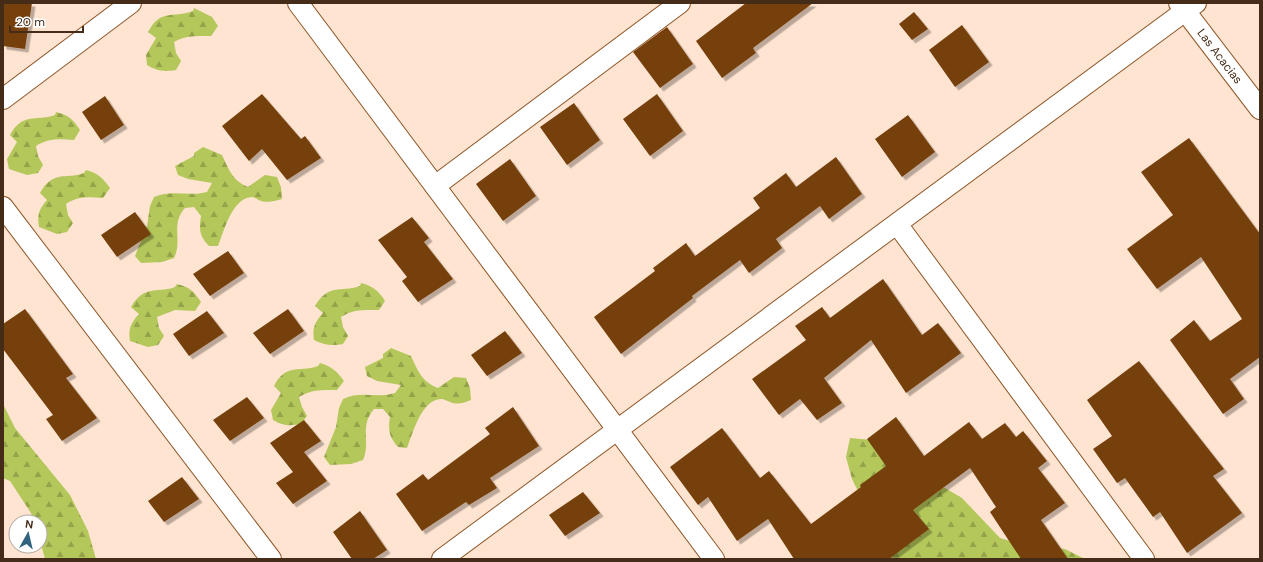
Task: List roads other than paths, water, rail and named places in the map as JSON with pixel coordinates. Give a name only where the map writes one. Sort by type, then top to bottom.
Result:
[{"type":"street","points":[[3,99],[131,3]]},
{"type":"street","points":[[298,3],[714,559]]},
{"type":"street","points":[[435,186],[680,3]]},
{"type":"street","points":[[442,559],[897,224],[1187,6]]},
{"type":"street","name":"Las Acacias","points":[[1187,6],[1260,109]]},
{"type":"street","points":[[3,207],[271,559]]},
{"type":"street","points":[[897,224],[1144,559]]}]
